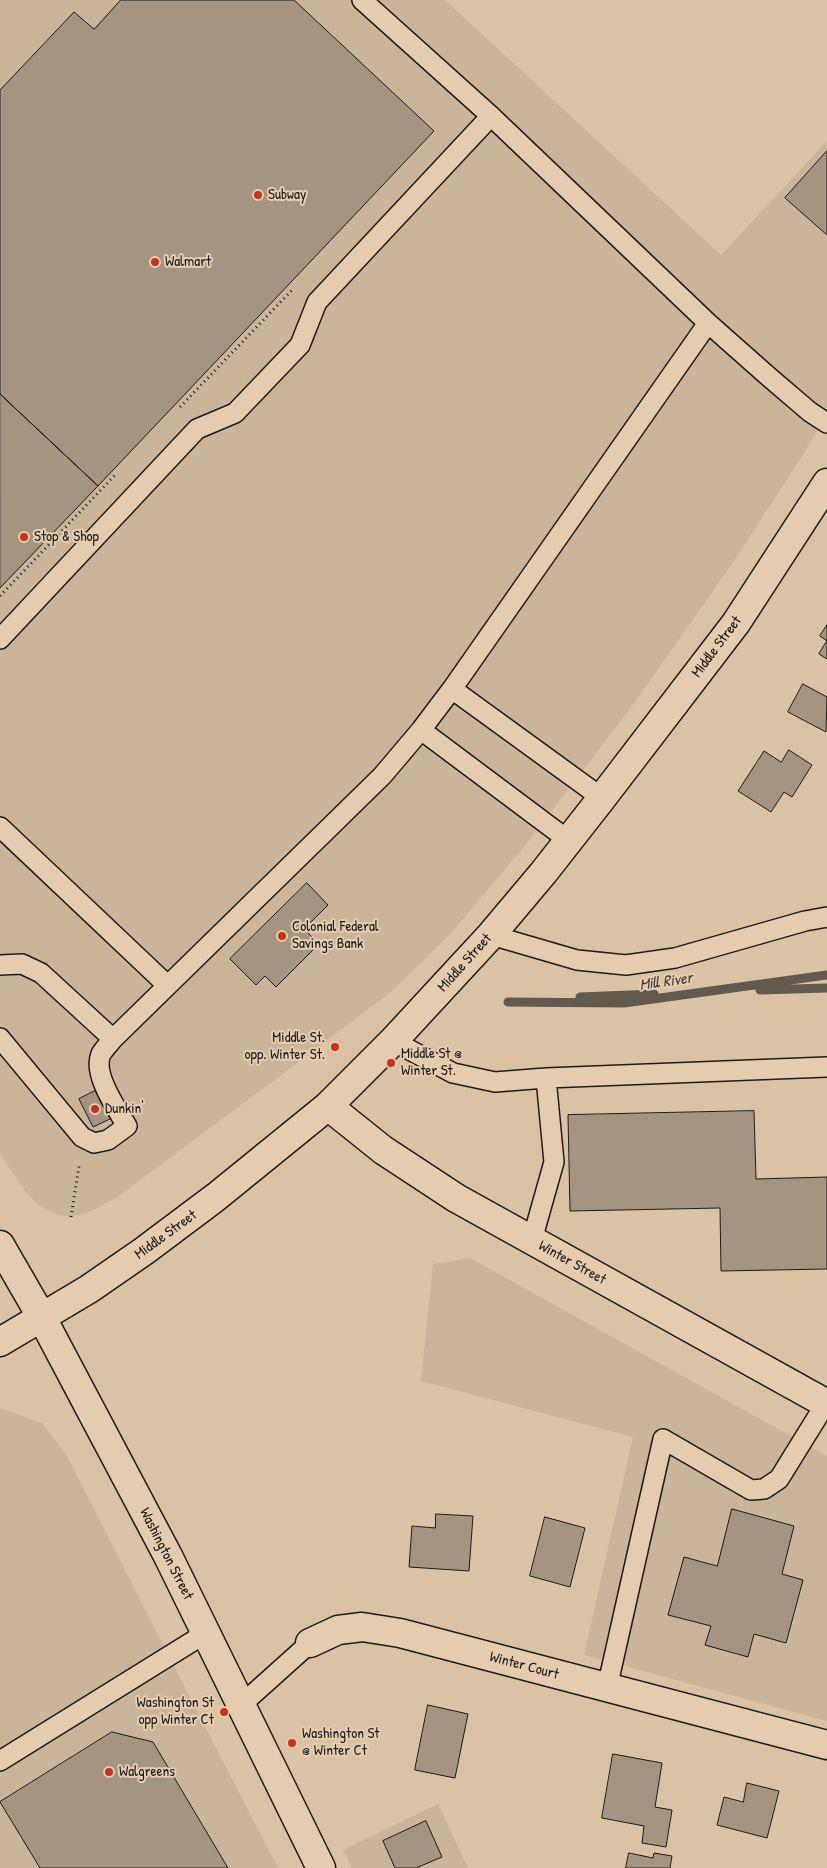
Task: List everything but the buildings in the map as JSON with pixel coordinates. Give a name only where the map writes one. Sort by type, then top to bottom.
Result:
[{"type":"main road","name":"Middle Street","points":[[0,1342],[89,1288],[144,1251],[216,1197],[328,1106],[393,1041],[491,934],[544,872],[602,798],[736,623],[827,483]]},
{"type":"main road","name":"Winter Street","points":[[328,1106],[384,1150],[456,1198],[826,1404]]},
{"type":"main road","name":"Washington Street","points":[[0,1245],[42,1316],[168,1556],[321,1868]]},
{"type":"main road","name":"Winter Court","points":[[310,1643],[338,1630],[346,1629],[362,1628],[400,1633],[827,1745]]},
{"type":"lane","points":[[362,0],[491,116],[708,323],[775,383],[810,412],[827,423]]},
{"type":"lane","points":[[0,639],[198,429],[235,413],[295,351],[300,345],[317,302],[491,116]]},
{"type":"lane","points":[[0,1038],[10,1053],[82,1137],[94,1143],[108,1140],[127,1126],[101,1078],[99,1067],[101,1055],[114,1039],[167,985],[382,776],[421,730],[452,689],[708,323]]},
{"type":"lane","points":[[452,689],[602,798]]},
{"type":"lane","points":[[421,730],[568,840]]},
{"type":"lane","points":[[3,835],[167,985]]},
{"type":"lane","points":[[491,934],[577,960],[626,965],[675,958],[805,921],[827,917]]},
{"type":"lane","points":[[0,965],[22,964],[41,973],[114,1039]]},
{"type":"lane","points":[[393,1041],[453,1073],[495,1082],[546,1078],[827,1067]]},
{"type":"lane","points":[[532,1240],[554,1162],[546,1078]]},
{"type":"lane","points":[[607,1688],[663,1439],[751,1490],[764,1489],[779,1479],[826,1404]]},
{"type":"lane","points":[[0,1761],[206,1633]]},
{"type":"lane","name":"Winter Court","points":[[241,1705],[310,1643]]},
{"type":"path","points":[[178,410],[294,288]]},
{"type":"path","points":[[0,596],[123,467]]},
{"type":"path","points":[[71,1217],[79,1166]]},
{"type":"shaded area","points":[[0,0],[445,0],[721,255],[827,141],[827,414],[734,561],[632,706],[528,842],[451,933],[392,991],[280,1076],[116,1198],[87,1213],[71,1217],[56,1214],[38,1205],[25,1191],[0,1154]]},
{"type":"shaded area","points":[[470,1258],[827,1456],[827,1721],[584,1655],[633,1437],[421,1381],[433,1264]]},
{"type":"shaded area","points":[[0,1408],[42,1423],[67,1456],[278,1868],[0,1868]]},
{"type":"shaded area","points":[[438,1804],[468,1868],[352,1868],[343,1850]]},
{"type":"waterway","name":"Mill River","points":[[508,1002],[624,1003],[827,975]]},
{"type":"waterway","points":[[760,990],[827,988]]},
{"type":"waterway","points":[[580,997],[654,994]]},
{"type":"place","name":"Subway","points":[[258,195]]},
{"type":"place","name":"Walmart","points":[[155,262]]},
{"type":"place","name":"Stop & Shop","points":[[24,537]]},
{"type":"place","name":"Colonial Federal Savings Bank","points":[[282,936]]},
{"type":"place","name":"Middle St. opp. Winter St.","points":[[335,1047]]},
{"type":"place","name":"Middle St @ Winter St.","points":[[391,1063]]},
{"type":"place","name":"Dunkin'","points":[[95,1109]]},
{"type":"place","name":"Washington St opp Winter Ct","points":[[224,1712]]},
{"type":"place","name":"Washington St @ Winter Ct","points":[[292,1743]]},
{"type":"place","name":"Walgreens","points":[[109,1772]]}]
